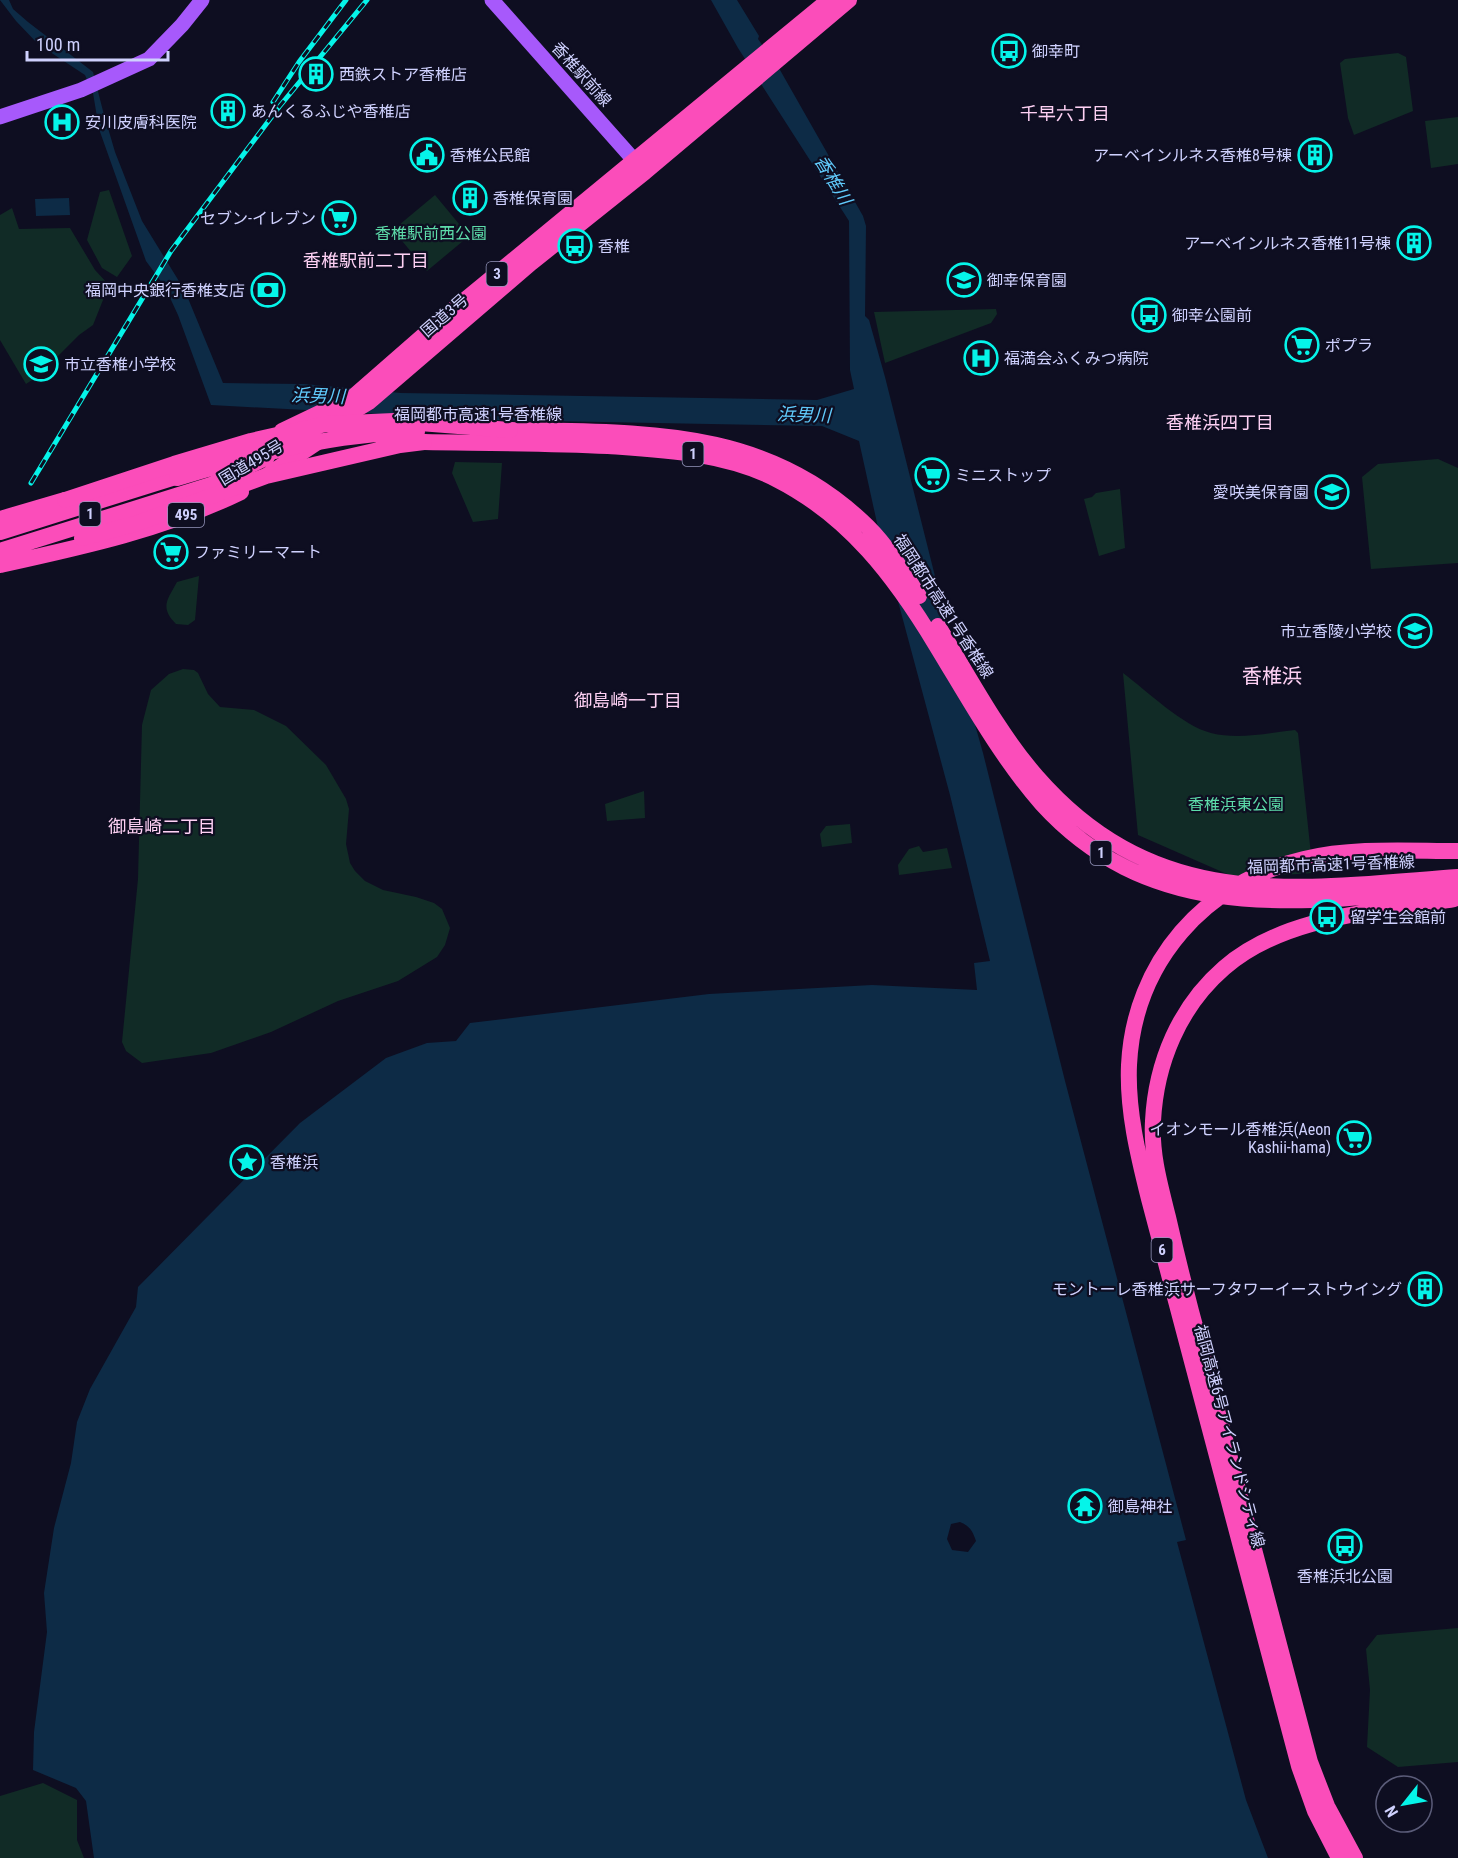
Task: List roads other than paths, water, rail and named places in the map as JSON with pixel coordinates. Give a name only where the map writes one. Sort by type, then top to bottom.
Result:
[{"type":"highway","name":"国道3号","points":[[778,52],[829,0]]},
{"type":"highway","name":"国道3号","points":[[0,550],[211,485],[349,418],[365,396],[457,307],[640,166],[778,52],[849,0]]},
{"type":"highway","name":"国道3号","points":[[0,534],[207,467],[353,398],[382,391],[640,166]]},
{"type":"highway","name":"国道495号","points":[[0,565],[144,530],[216,504],[254,485],[349,418]]},
{"type":"highway","points":[[0,519],[251,441],[326,424],[394,421],[510,430]]},
{"type":"highway","name":"福岡都市高速1号香椎線","points":[[178,483],[261,454],[330,439],[397,432],[470,433],[510,430],[668,436],[706,441],[758,456],[788,469],[818,487],[848,509],[869,529],[890,553],[1007,736],[1037,777],[1093,830],[1158,866],[1197,878],[1247,885],[1274,887],[1352,885],[1458,877]]},
{"type":"highway","name":"福岡都市高速1号香椎線","points":[[178,483],[305,453],[372,444],[424,442],[582,445],[665,450],[702,455],[753,469],[795,489],[838,519],[880,561],[909,601],[996,743],[1044,806],[1086,843],[1108,858],[1150,880],[1214,896],[1317,900],[1458,889]]},
{"type":"highway","points":[[0,557],[135,524],[266,476],[400,445],[424,442]]},
{"type":"highway","name":"1","points":[[0,534],[178,483]]},
{"type":"highway","name":"1","points":[[0,543],[178,483]]},
{"type":"highway","name":"福岡高速6号アイランドシティ線","points":[[1339,1858],[1315,1811],[1299,1766],[1149,1199],[1132,1116],[1129,1081],[1130,1049],[1139,1007],[1163,954],[1195,916],[1228,891],[1259,873],[1280,865],[1335,853],[1370,850],[1458,851]]},
{"type":"highway","name":"福岡高速6号アイランドシティ線","points":[[1355,1858],[1327,1806],[1310,1762],[1234,1476],[1156,1168],[1153,1145],[1154,1101],[1162,1063],[1189,1006],[1205,986],[1238,957],[1277,936],[1315,922],[1458,899]]},
{"type":"main road","points":[[0,117],[86,88],[149,59],[182,25],[202,0]]},
{"type":"main road","name":"香椎駅前線","points":[[492,0],[640,166]]},
{"type":"water","points":[[0,0],[9,0],[13,9],[28,22],[93,72],[115,152],[142,221],[185,291],[223,383],[304,384],[401,393],[817,400],[854,389],[850,370],[849,221],[738,48],[711,0],[737,0],[759,36],[758,39],[780,70],[863,216],[866,226],[865,316],[869,320],[885,377],[950,636],[983,753],[1065,1081],[1186,1540],[1177,1542],[1246,1800],[1268,1858],[94,1858],[86,1801],[76,1788],[33,1770],[34,1732],[47,1632],[44,1593],[54,1528],[71,1463],[77,1422],[90,1389],[136,1307],[138,1287],[300,1123],[386,1058],[427,1043],[456,1041],[470,1023],[709,994],[872,985],[977,990],[974,963],[990,961],[950,795],[877,523],[859,441],[822,426],[493,420],[211,405],[178,315],[165,287],[146,261],[99,129],[93,93],[85,75],[38,44]],"holes":[[[960,1522],[971,1530],[976,1541],[968,1552],[952,1550],[947,1539],[951,1524]]]},
{"type":"water","points":[[69,198],[70,215],[36,216],[35,199]]},
{"type":"railway","points":[[273,102],[299,62],[346,0]]},
{"type":"railway","points":[[31,483],[171,251],[279,107],[367,0]]},
{"type":"place","name":"御幸町","points":[[1009,51]]},
{"type":"place","name":"西鉄ストア香椎店","points":[[316,74]]},
{"type":"place","name":"あんくるふじや香椎店","points":[[228,111]]},
{"type":"place","name":"安川皮膚科医院","points":[[62,122]]},
{"type":"place","name":"香椎公民館","points":[[427,155]]},
{"type":"place","name":"アーベインルネス香椎8号棟","points":[[1315,155]]},
{"type":"place","name":"香椎保育園","points":[[470,198]]},
{"type":"place","name":"セブン-イレブン","points":[[339,218]]},
{"type":"place","name":"アーベインルネス香椎11号棟","points":[[1414,243]]},
{"type":"place","name":"香椎","points":[[575,246]]},
{"type":"place","name":"御幸保育園","points":[[964,280]]},
{"type":"place","name":"福岡中央銀行香椎支店","points":[[268,290]]},
{"type":"place","name":"御幸公園前","points":[[1149,315]]},
{"type":"place","name":"ポプラ","points":[[1302,345]]},
{"type":"place","name":"福満会ふくみつ病院","points":[[981,358]]},
{"type":"place","name":"市立香椎小学校","points":[[41,364]]},
{"type":"place","name":"ミニストップ","points":[[932,475]]},
{"type":"place","name":"愛咲美保育園","points":[[1332,492]]},
{"type":"place","name":"ファミリーマート","points":[[171,552]]},
{"type":"place","name":"市立香陵小学校","points":[[1415,631]]},
{"type":"place","name":"留学生会館前","points":[[1327,917]]},
{"type":"place","name":"イオンモール香椎浜(Aeon Kashii-hama)","points":[[1354,1138]]},
{"type":"place","name":"香椎浜","points":[[247,1162]]},
{"type":"place","name":"モントーレ香椎浜サーフタワーイーストウイング","points":[[1425,1289]]},
{"type":"place","name":"御島神社","points":[[1085,1506]]},
{"type":"place","name":"香椎浜北公園","points":[[1345,1546]]},
{"type":"district","name":"千早六丁目","points":[[1065,114]]},
{"type":"district","name":"香椎駅前二丁目","points":[[366,261]]},
{"type":"district","name":"香椎浜四丁目","points":[[1220,423]]},
{"type":"district","name":"香椎浜","points":[[1272,676]]},
{"type":"district","name":"御島崎一丁目","points":[[628,701]]},
{"type":"district","name":"御島崎二丁目","points":[[162,827]]},
{"type":"water label","name":"香椎川","points":[[833,180]]},
{"type":"water label","name":"浜男川","points":[[318,396]]},
{"type":"water label","name":"浜男川","points":[[804,415]]},
{"type":"park label","name":"香椎駅前西公園","points":[[431,233]]},
{"type":"park label","name":"香椎浜東公園","points":[[1236,804]]}]
